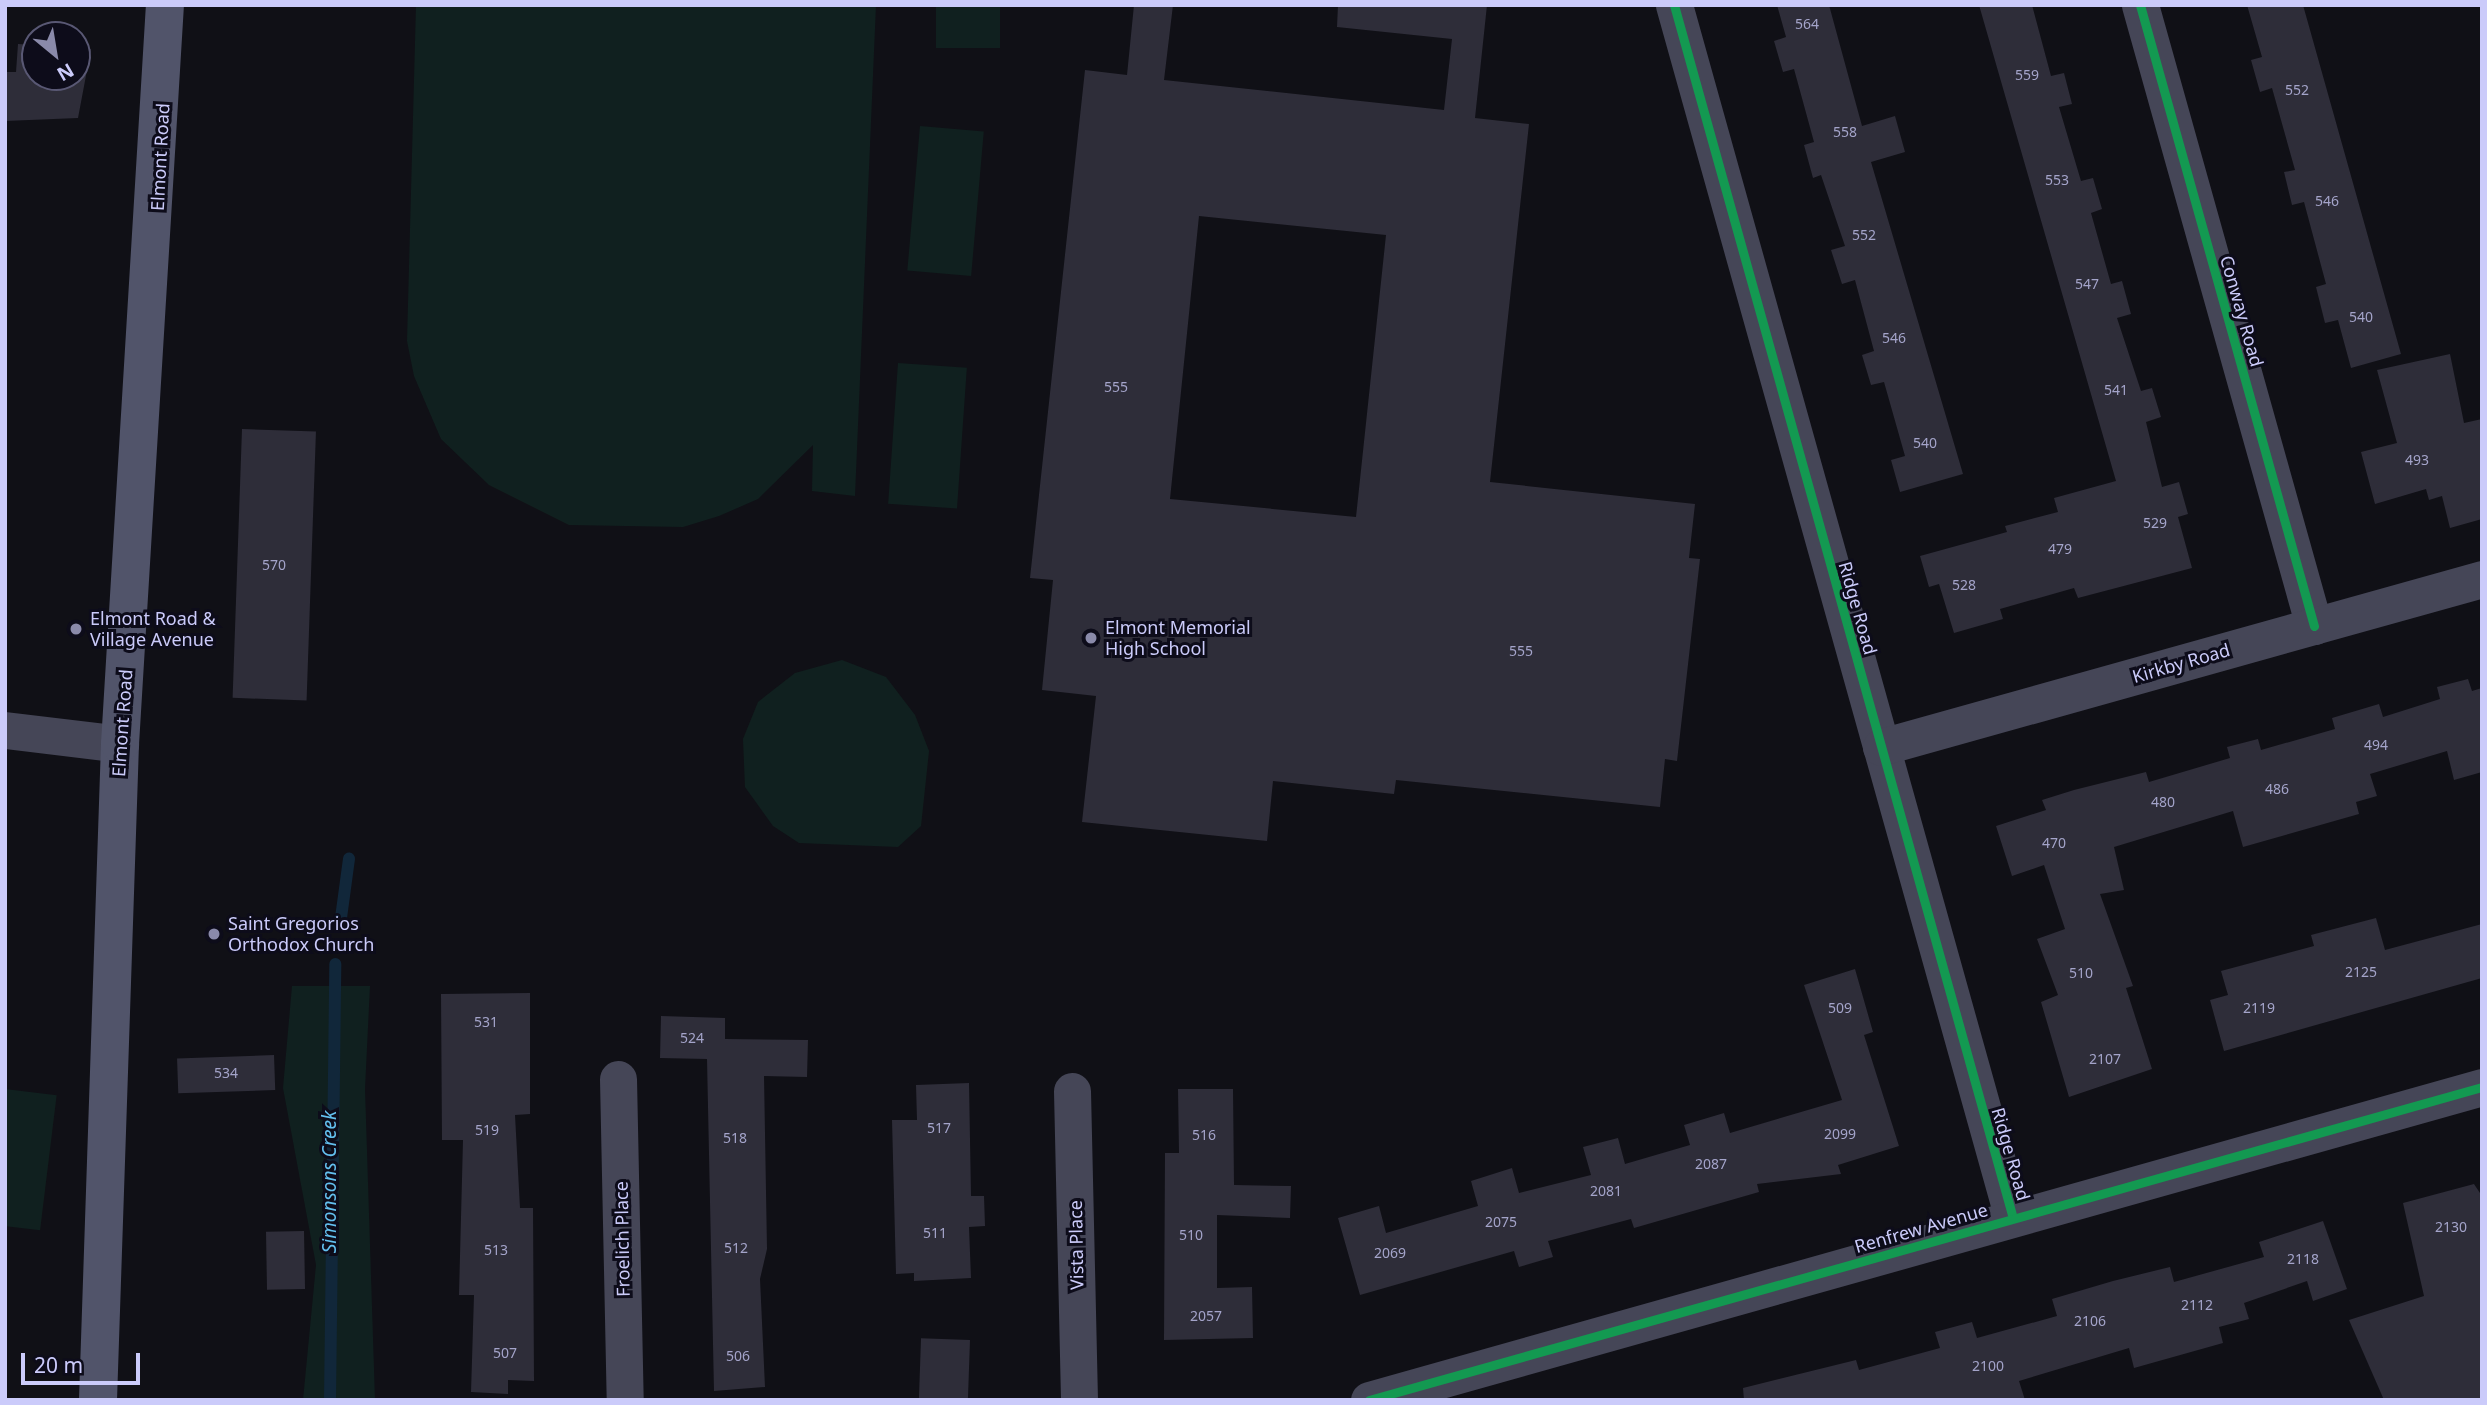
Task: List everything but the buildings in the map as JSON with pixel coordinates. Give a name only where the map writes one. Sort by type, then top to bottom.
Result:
[{"type":"main road","name":"Elmont Road","points":[[99,1400],[120,744],[165,5]]},
{"type":"street","name":"Ridge Road","points":[[1674,5],[2013,1218]]},
{"type":"street","name":"Conway Road","points":[[2140,5],[2314,626]]},
{"type":"street","name":"Kirkby Road","points":[[1881,747],[2482,579]]},
{"type":"street","points":[[5,730],[120,744]]},
{"type":"street","name":"Froelich Place","points":[[618,1079],[625,1400]]},
{"type":"street","name":"Renfrew Avenue","points":[[1369,1400],[2482,1087]]},
{"type":"street","name":"Vista Place","points":[[1072,1091],[1079,1400]]},
{"type":"shaded area","points":[[416,5],[876,5],[855,496],[812,491],[813,445],[758,499],[719,516],[683,527],[569,525],[489,485],[441,439],[414,376],[407,341]]},
{"type":"shaded area","points":[[936,5],[1000,5],[1000,48],[936,48]]},
{"type":"shaded area","points":[[920,126],[984,132],[971,276],[907,270]]},
{"type":"shaded area","points":[[898,363],[967,368],[957,508],[888,504]]},
{"type":"shaded area","points":[[842,660],[886,677],[915,715],[929,751],[921,826],[898,847],[799,843],[773,826],[745,787],[743,739],[758,702],[795,673]]},
{"type":"shaded area","points":[[292,986],[370,986],[365,1089],[375,1400],[303,1400],[316,1265],[283,1088]]},
{"type":"shaded area","points":[[5,1089],[57,1095],[40,1230],[5,1226]]},
{"type":"waterway","points":[[341,918],[349,859]]},
{"type":"waterway","name":"Simonsons Creek","points":[[330,1400],[335,964]]},
{"type":"cycle path","points":[[1674,5],[2013,1218]]},
{"type":"cycle path","points":[[2140,5],[2314,626]]},
{"type":"cycle path","points":[[1369,1400],[2482,1087]]},
{"type":"place","name":"Elmont Road & Village Avenue","points":[[76,629]]},
{"type":"place","name":"Elmont Memorial High School","points":[[1091,638]]},
{"type":"place","name":"Saint Gregorios Orthodox Church","points":[[214,934]]}]
